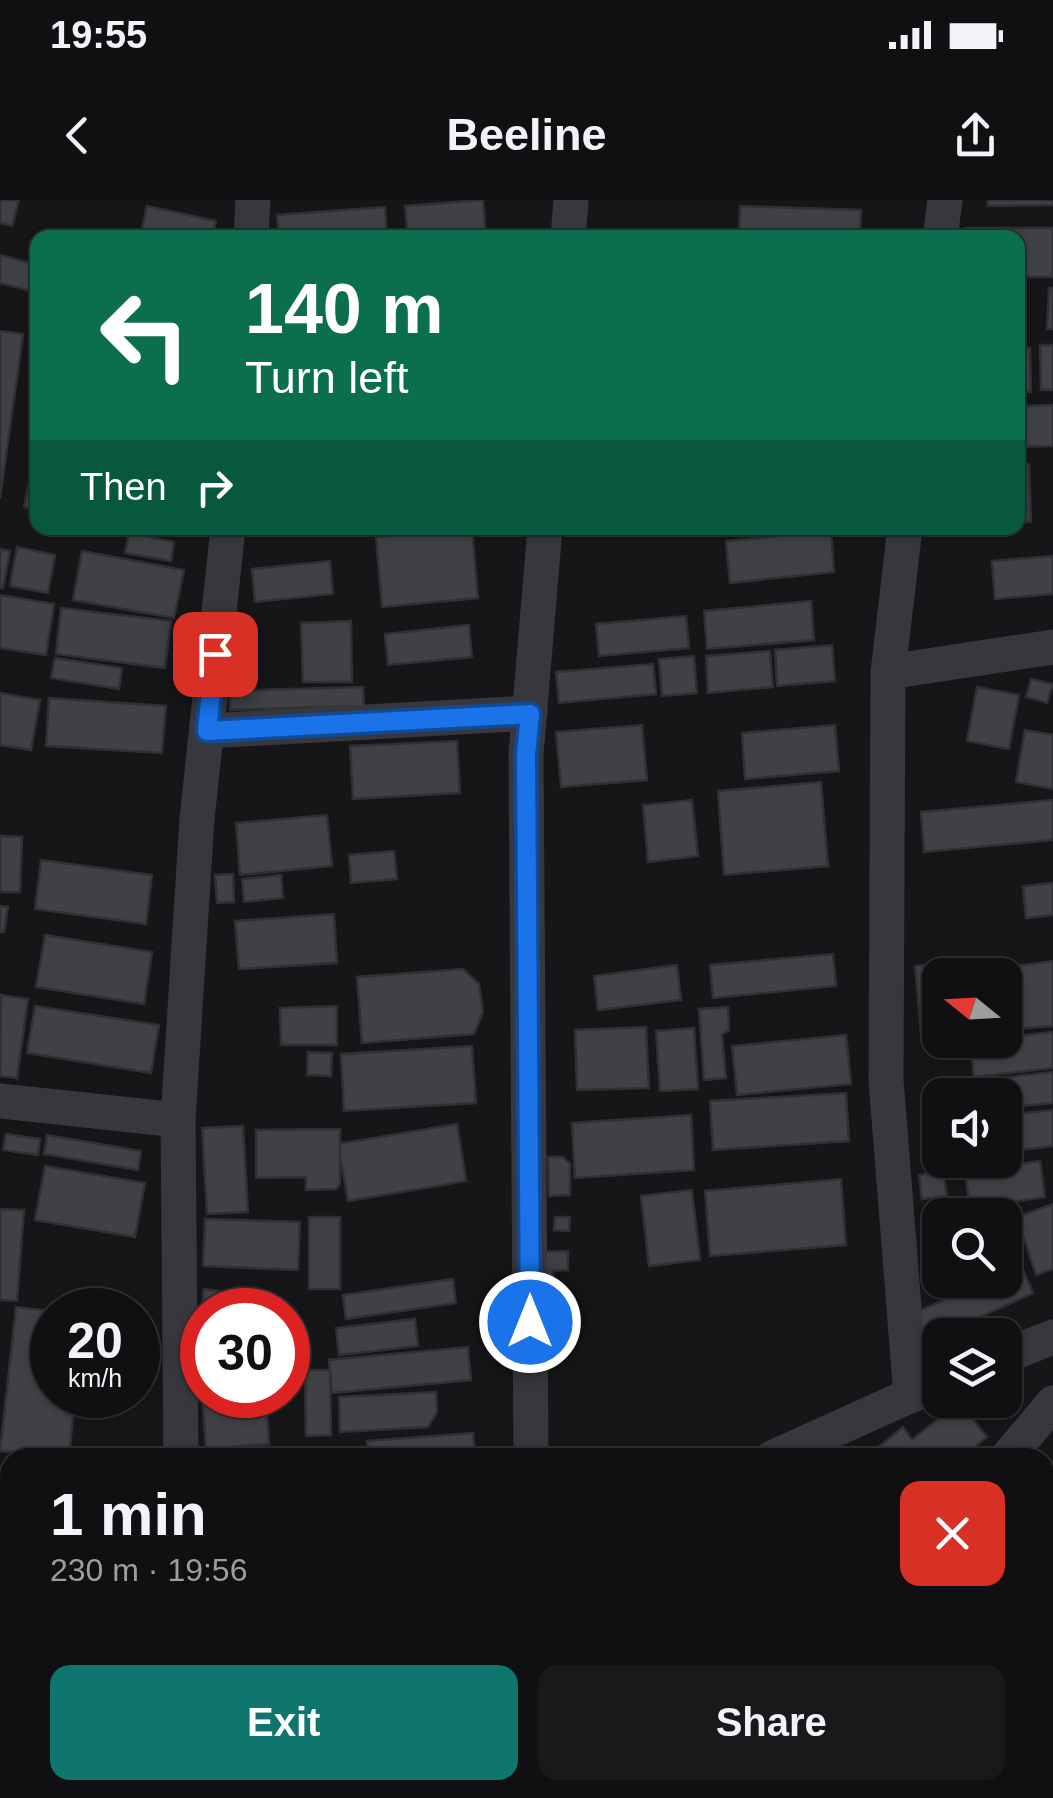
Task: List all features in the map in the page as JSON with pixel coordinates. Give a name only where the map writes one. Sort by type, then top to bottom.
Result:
[{"type":"street","points":[[251,230],[253,200]]},
{"type":"street","points":[[569,230],[571,200]]},
{"type":"street","points":[[941,230],[945,200]]},
{"type":"street","points":[[181,1448],[178,1120],[207,731],[227,535]]},
{"type":"street","points":[[531,1448],[526,754],[544,535]]},
{"type":"street","points":[[904,535],[888,672],[886,1080],[922,1358]]},
{"type":"street","points":[[888,672],[1053,647]]},
{"type":"street","points":[[207,731],[530,714]]},
{"type":"street","points":[[0,1101],[178,1120]]},
{"type":"street","points":[[1022,1349],[1053,1337]]},
{"type":"street","points":[[794,1448],[922,1391]]},
{"type":"street","points":[[1015,1448],[1053,1403]]},
{"type":"building","points":[[0,200],[19,200],[12,226],[0,223]]},
{"type":"building","points":[[483,200],[485,230],[407,230],[405,206]]},
{"type":"building","points":[[988,200],[1053,200],[1053,205],[988,206]]},
{"type":"building","points":[[147,206],[216,221],[214,230],[142,230]]},
{"type":"building","points":[[740,206],[861,210],[860,230],[739,230]]},
{"type":"building","points":[[385,207],[386,230],[278,230],[277,215]]},
{"type":"building","points":[[1053,228],[1053,277],[1025,277],[1025,230],[965,230]]},
{"type":"building","points":[[0,255],[30,263],[30,291],[0,283]]},
{"type":"building","points":[[1049,288],[1053,288],[1053,329],[1047,329]]},
{"type":"building","points":[[0,331],[23,334],[0,499]]},
{"type":"building","points":[[1040,345],[1053,345],[1053,390],[1041,390]]},
{"type":"building","points":[[1025,348],[1030,348],[1031,392],[1025,392]]},
{"type":"building","points":[[1053,405],[1053,446],[1025,447],[1025,406]]},
{"type":"building","points":[[1025,464],[1029,464],[1031,522],[1025,522]]},
{"type":"building","points":[[30,478],[30,508],[24,507]]},
{"type":"building","points":[[129,535],[174,542],[171,561],[125,553]]},
{"type":"building","points":[[473,535],[478,598],[382,607],[376,537]]},
{"type":"building","points":[[831,535],[834,572],[730,583],[726,541]]},
{"type":"building","points":[[17,547],[55,555],[48,593],[10,586]]},
{"type":"building","points":[[0,549],[10,551],[3,588],[0,587]]},
{"type":"building","points":[[82,551],[184,570],[174,618],[73,600]]},
{"type":"building","points":[[1053,556],[1053,594],[995,599],[992,561]]},
{"type":"building","points":[[330,561],[333,594],[255,602],[252,569]]},
{"type":"building","points":[[0,595],[54,604],[46,655],[0,648]]},
{"type":"building","points":[[811,601],[814,640],[707,649],[704,611]]},
{"type":"building","points":[[61,608],[171,621],[165,668],[56,654]]},
{"type":"building","points":[[686,616],[689,648],[599,656],[596,624]]},
{"type":"building","points":[[351,621],[352,682],[303,682],[301,623]]},
{"type":"building","points":[[469,625],[472,657],[388,665],[385,634]]},
{"type":"building","points":[[832,645],[835,681],[777,686],[775,650]]},
{"type":"building","points":[[770,651],[773,687],[708,693],[706,656]]},
{"type":"building","points":[[694,656],[697,693],[662,696],[659,659]]},
{"type":"building","points":[[55,658],[122,668],[119,689],[51,678]]},
{"type":"building","points":[[653,664],[656,694],[559,703],[556,672]]},
{"type":"building","points":[[254,665],[255,690],[363,687],[364,706],[230,710],[229,666]]},
{"type":"building","points":[[1031,679],[1053,684],[1047,703],[1026,697]]},
{"type":"building","points":[[977,687],[1019,695],[1009,749],[967,741]]},
{"type":"building","points":[[0,693],[40,700],[31,750],[0,745]]},
{"type":"building","points":[[49,698],[166,706],[162,753],[46,746]]},
{"type":"building","points":[[642,725],[647,780],[561,787],[556,732]]},
{"type":"building","points":[[835,725],[839,771],[745,779],[742,733]]},
{"type":"building","points":[[1025,730],[1053,735],[1053,789],[1016,782]]},
{"type":"building","points":[[457,741],[460,793],[353,799],[350,746]]},
{"type":"building","points":[[821,782],[828,866],[724,875],[718,791]]},
{"type":"building","points":[[692,800],[698,856],[648,862],[643,805]]},
{"type":"building","points":[[1053,800],[1053,840],[924,852],[921,812]]},
{"type":"building","points":[[327,815],[332,866],[240,875],[236,823]]},
{"type":"building","points":[[0,836],[22,837],[20,892],[0,892]]},
{"type":"building","points":[[394,851],[397,879],[351,883],[349,855]]},
{"type":"building","points":[[41,860],[152,875],[146,924],[35,909]]},
{"type":"building","points":[[233,874],[234,902],[217,903],[215,875]]},
{"type":"building","points":[[281,875],[283,898],[244,902],[242,879]]},
{"type":"building","points":[[1053,883],[1053,915],[1026,918],[1023,886]]},
{"type":"building","points":[[0,906],[8,907],[4,932],[0,932]]},
{"type":"building","points":[[334,914],[337,963],[239,969],[235,921]]},
{"type":"building","points":[[45,935],[152,952],[144,1004],[36,987]]},
{"type":"building","points":[[833,954],[836,986],[713,998],[710,965]]},
{"type":"building","points":[[1053,961],[1053,1026],[1022,1029],[1022,965]]},
{"type":"building","points":[[677,965],[681,1000],[598,1010],[594,976]]},
{"type":"building","points":[[922,965],[921,1032],[915,966]]},
{"type":"building","points":[[463,969],[479,984],[483,1012],[474,1034],[362,1043],[357,977]]},
{"type":"building","points":[[1,995],[28,999],[17,1078],[0,1076]]},
{"type":"building","points":[[35,1006],[159,1025],[151,1073],[27,1053]]},
{"type":"building","points":[[337,1006],[337,1045],[281,1045],[280,1008]]},
{"type":"building","points":[[728,1007],[729,1030],[722,1034],[726,1078],[704,1080],[699,1009]]},
{"type":"building","points":[[646,1027],[649,1088],[577,1090],[575,1030]]},
{"type":"building","points":[[694,1028],[698,1089],[660,1091],[656,1031]]},
{"type":"building","points":[[1053,1032],[1053,1068],[974,1077],[972,1058],[1022,1058],[1022,1035]]},
{"type":"building","points":[[846,1035],[851,1084],[737,1095],[732,1046]]},
{"type":"building","points":[[472,1046],[476,1103],[344,1111],[341,1054]]},
{"type":"building","points":[[308,1052],[332,1053],[331,1076],[307,1075]]},
{"type":"building","points":[[1053,1072],[1053,1103],[1022,1106],[1022,1078],[1008,1077]]},
{"type":"building","points":[[846,1093],[849,1141],[713,1150],[710,1101]]},
{"type":"building","points":[[1053,1110],[1053,1146],[1022,1150],[1022,1113]]},
{"type":"building","points":[[691,1115],[694,1170],[575,1178],[572,1123]]},
{"type":"building","points":[[457,1124],[466,1181],[348,1201],[338,1144]]},
{"type":"building","points":[[243,1126],[248,1212],[207,1214],[202,1128]]},
{"type":"building","points":[[340,1129],[340,1184],[336,1189],[306,1190],[306,1177],[256,1178],[256,1130]]},
{"type":"building","points":[[6,1134],[40,1139],[38,1155],[3,1150]]},
{"type":"building","points":[[47,1135],[141,1151],[138,1170],[44,1154]]},
{"type":"building","points":[[548,1157],[563,1157],[570,1164],[570,1195],[549,1196]]},
{"type":"building","points":[[1040,1161],[1045,1197],[1022,1200],[969,1198],[966,1178],[1022,1178],[1022,1164]]},
{"type":"building","points":[[45,1166],[145,1183],[135,1237],[35,1220]]},
{"type":"building","points":[[919,1175],[944,1178],[947,1196],[922,1199]]},
{"type":"building","points":[[841,1179],[846,1245],[710,1256],[705,1191]]},
{"type":"building","points":[[692,1190],[700,1260],[649,1266],[641,1196]]},
{"type":"building","points":[[1053,1204],[1053,1269],[1036,1275],[1022,1232],[1022,1215]]},
{"type":"building","points":[[0,1209],[24,1210],[17,1301],[0,1300]]},
{"type":"building","points":[[309,1217],[340,1217],[340,1289],[309,1288]]},
{"type":"building","points":[[555,1217],[570,1217],[569,1231],[554,1230]]},
{"type":"building","points":[[205,1219],[300,1222],[298,1270],[203,1266]]},
{"type":"building","points":[[568,1251],[568,1270],[553,1271],[554,1286],[540,1286],[540,1252]]},
{"type":"building","points":[[1022,1267],[1033,1293],[1022,1298]]},
{"type":"building","points":[[453,1279],[456,1303],[346,1319],[343,1295]]},
{"type":"building","points":[[948,1298],[1022,1298],[978,1318],[922,1318],[922,1336],[912,1314]]},
{"type":"building","points":[[16,1307],[30,1309],[30,1418],[73,1418],[70,1448],[0,1448]]},
{"type":"building","points":[[415,1319],[418,1346],[339,1355],[336,1328]]},
{"type":"building","points":[[468,1347],[471,1380],[332,1393],[329,1360]]},
{"type":"building","points":[[310,1370],[330,1370],[331,1435],[306,1436]]},
{"type":"building","points":[[436,1392],[437,1412],[428,1427],[340,1432],[339,1397]]},
{"type":"building","points":[[204,1418],[267,1418],[269,1444],[206,1448]]},
{"type":"building","points":[[939,1418],[972,1418],[987,1437],[973,1448],[877,1448],[903,1427],[912,1440]]},
{"type":"building","points":[[473,1433],[474,1448],[367,1448],[367,1441]]},
{"type":"route","points":[[215,654],[207,731],[530,714],[526,754],[530,1322]]}]
